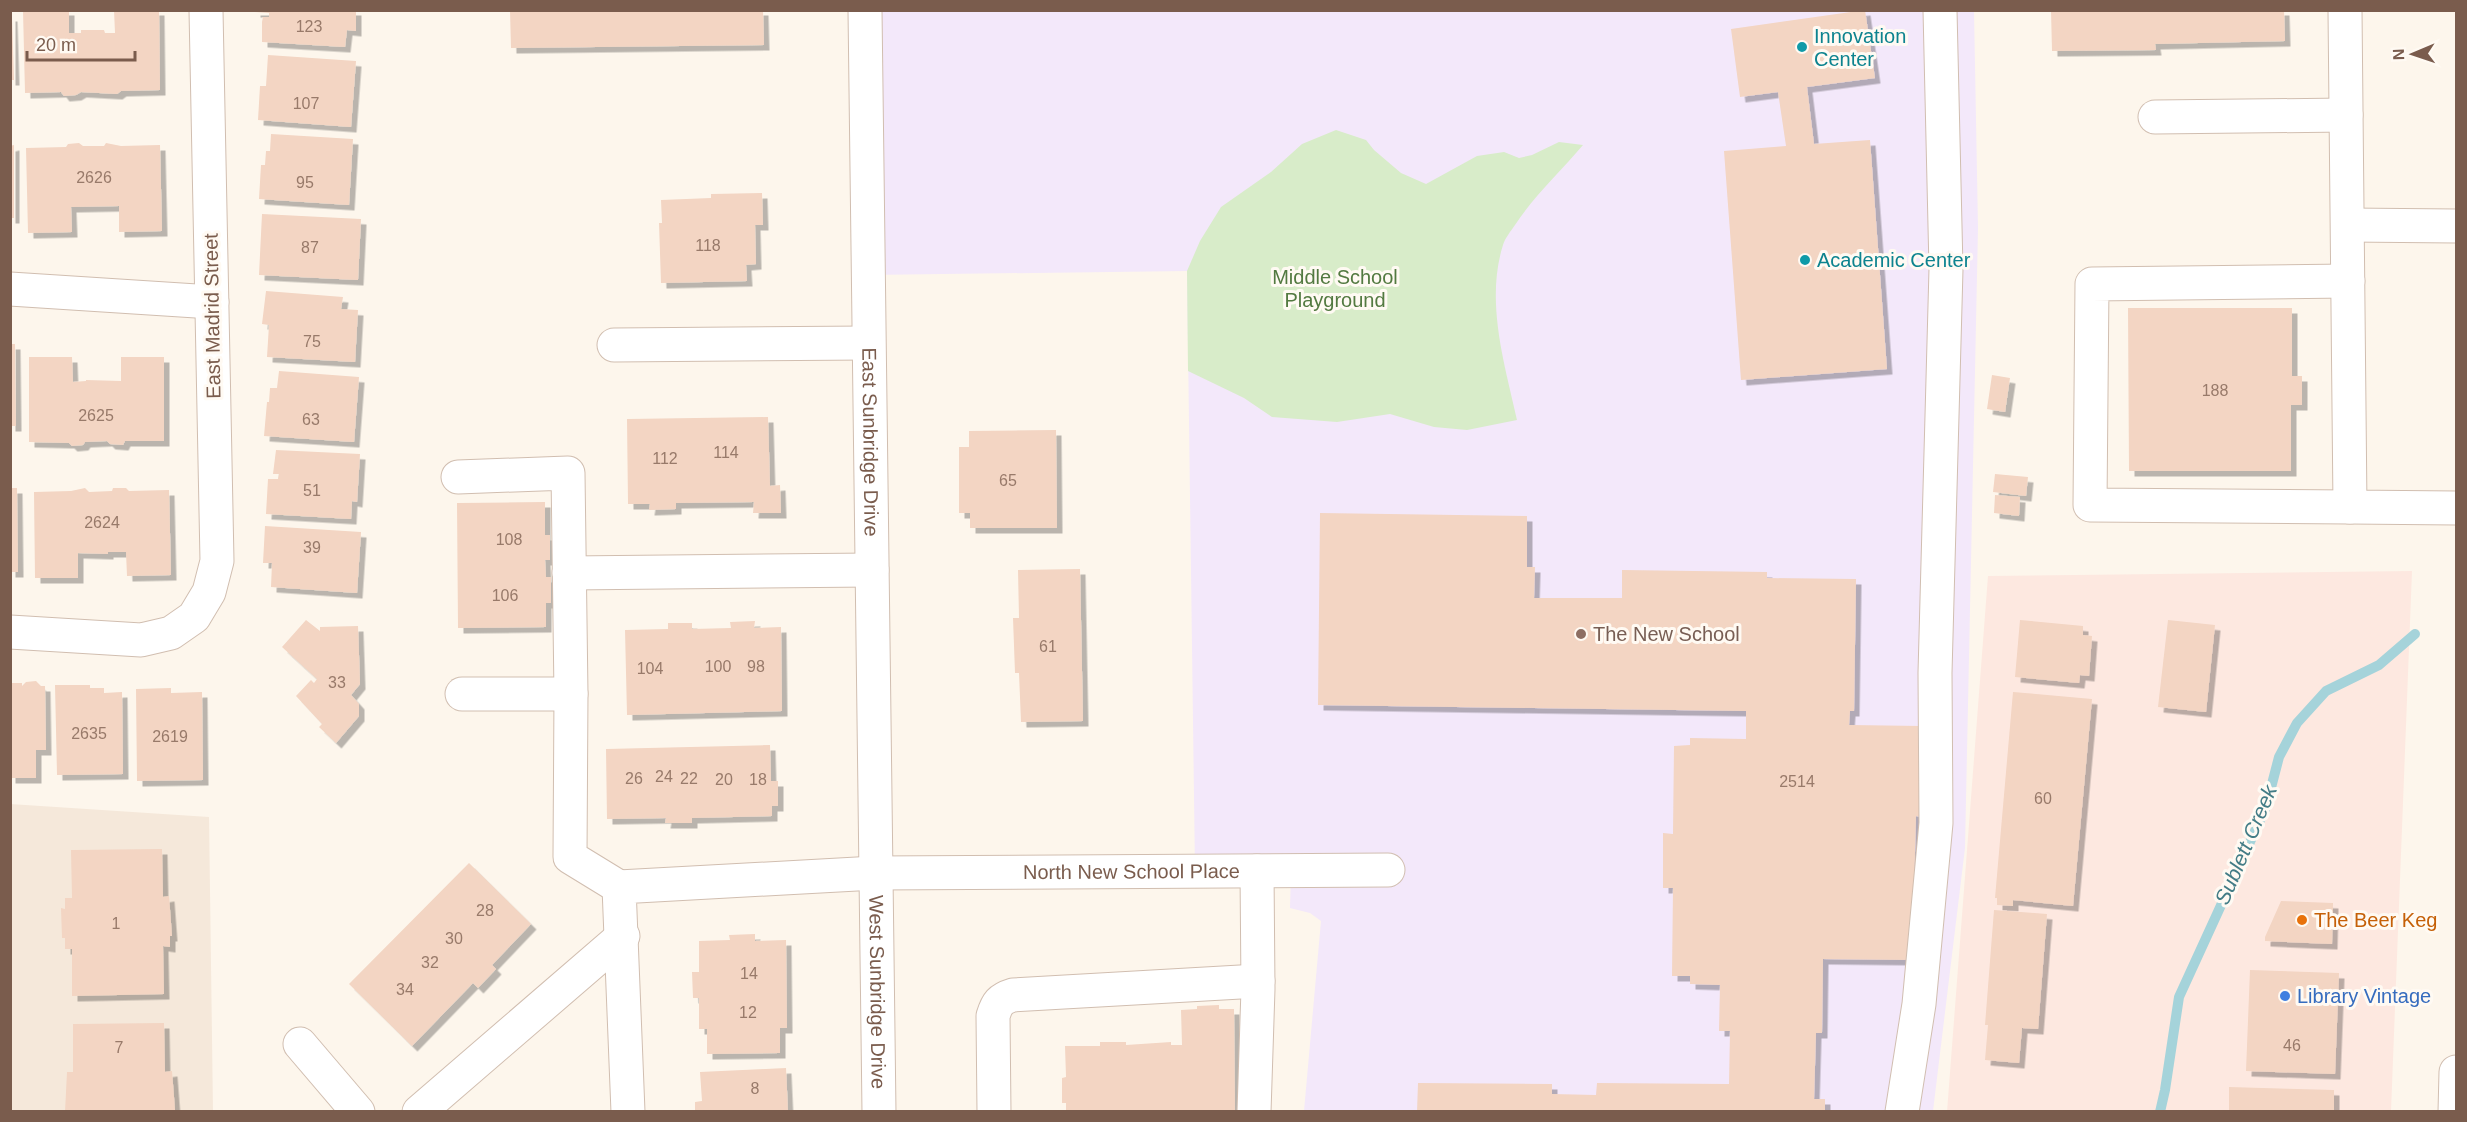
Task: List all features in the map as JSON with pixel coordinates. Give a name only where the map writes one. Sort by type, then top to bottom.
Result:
[{"type":"street","name":"East Madrid Street","points":[[10,632],[141,640],[171,633],[194,617],[209,592],[217,561],[206,10]]},
{"type":"street","name":"East Sunbridge Drive","points":[[865,10],[875,873]]},
{"type":"street","points":[[1902,1112],[1919,1004],[1936,824],[1935,673],[1946,269],[1940,10]]},
{"type":"street","points":[[2345,10],[2350,507]]},
{"type":"street","points":[[2155,117],[2346,115]]},
{"type":"street","points":[[2348,225],[2457,226]]},
{"type":"street","points":[[2348,281],[2092,284],[2090,506],[2457,508]]},
{"type":"street","points":[[10,289],[212,302]]},
{"type":"street","points":[[614,345],[868,343]]},
{"type":"street","points":[[458,477],[568,473],[571,694],[570,857],[619,887],[623,936],[628,1112]]},
{"type":"street","points":[[569,573],[872,570]]},
{"type":"street","points":[[462,694],[571,694]]},
{"type":"street","name":"North New School Place","points":[[619,887],[875,873],[1388,870]]},
{"type":"street","points":[[1254,1112],[1258,981],[1257,871]]},
{"type":"street","name":"West Sunbridge Drive","points":[[875,873],[879,1112]]},
{"type":"street","points":[[419,1112],[623,936]]},
{"type":"street","points":[[994,1112],[993,1016],[996,1004],[1003,998],[1013,994],[1258,981]]},
{"type":"street","points":[[300,1044],[358,1112]]},
{"type":"street","points":[[2455,1112],[2457,1072]]},
{"type":"shaded area","name":"The New School","points":[[865,11],[1974,11],[1978,228],[1965,848],[1933,1111],[1304,1111],[1321,921],[1310,913],[1290,908],[1291,871],[1195,871],[1187,271],[868,275]]},
{"type":"shaded area","points":[[2412,571],[2391,1111],[1947,1112],[1988,576]]},
{"type":"shaded area","points":[[10,804],[209,817],[213,1111],[11,1111]]},
{"type":"green space","name":"Middle School Playground","points":[[1336,130],[1366,140],[1401,173],[1426,184],[1477,156],[1504,152],[1519,158],[1532,155],[1559,142],[1583,145],[1530,204],[1503,245],[1498,267],[1496,311],[1517,420],[1467,430],[1434,427],[1390,414],[1337,422],[1272,417],[1244,398],[1188,371],[1187,271],[1200,241],[1221,207],[1271,172],[1302,144]]},
{"type":"building","points":[[23,10],[69,10],[69,33],[81,33],[81,30],[104,30],[105,33],[115,33],[114,10],[159,10],[160,90],[121,91],[117,94],[81,92],[64,96],[61,92],[25,93]]},
{"type":"building","points":[[255,10],[356,10],[356,31],[347,30],[345,47],[262,42],[263,17],[269,17],[269,13],[255,12]]},
{"type":"building","points":[[510,10],[763,10],[764,45],[511,48]]},
{"type":"building","name":"Academic Center","points":[[1865,10],[1875,78],[1807,87],[1814,144],[1870,140],[1887,369],[1741,380],[1724,151],[1786,146],[1778,92],[1740,97],[1731,29]]},
{"type":"building","points":[[2051,10],[2284,10],[2285,41],[2155,44],[2156,50],[2052,51]]},
{"type":"building","points":[[10,16],[12,16],[14,80],[10,80]]},
{"type":"building","points":[[268,55],[356,61],[351,127],[258,120],[260,86],[266,86]]},
{"type":"building","points":[[271,134],[353,139],[349,205],[259,199],[261,165],[265,165],[266,151],[270,151]]},
{"type":"building","points":[[79,143],[83,146],[104,146],[106,143],[121,146],[160,145],[162,231],[119,232],[119,206],[71,207],[72,232],[28,233],[26,148],[66,147],[68,144]]},
{"type":"building","points":[[14,145],[14,218],[10,218],[10,146]]},
{"type":"building","points":[[762,193],[763,225],[755,225],[756,264],[746,265],[747,281],[661,283],[659,223],[662,223],[661,200],[711,198],[711,194]]},
{"type":"building","points":[[262,214],[361,219],[358,280],[259,275]]},
{"type":"building","points":[[266,291],[343,297],[341,309],[358,310],[355,362],[267,357],[269,325],[262,324]]},
{"type":"building","points":[[2128,308],[2292,308],[2292,376],[2302,376],[2302,405],[2291,405],[2291,471],[2129,471]]},
{"type":"building","points":[[10,344],[15,344],[16,426],[10,426]]},
{"type":"building","points":[[29,357],[72,357],[73,382],[121,381],[121,357],[164,357],[164,441],[125,441],[123,445],[110,444],[107,441],[85,442],[83,445],[72,446],[69,443],[29,442]]},
{"type":"building","points":[[279,371],[359,377],[354,442],[264,436],[270,388],[277,388]]},
{"type":"building","points":[[1992,375],[2010,378],[2005,412],[1987,409]]},
{"type":"building","points":[[768,417],[770,486],[780,485],[781,513],[753,513],[754,502],[676,503],[676,509],[649,510],[650,504],[628,504],[627,419]]},
{"type":"building","points":[[1056,430],[1057,528],[970,528],[970,513],[959,513],[959,447],[969,447],[969,431]]},
{"type":"building","points":[[276,450],[360,454],[357,502],[352,501],[351,519],[266,514],[268,479],[278,479],[279,474],[273,474]]},
{"type":"building","points":[[1995,474],[2028,477],[2026,496],[1993,492]]},
{"type":"building","points":[[10,488],[17,488],[18,572],[10,572]]},
{"type":"building","points":[[85,488],[89,492],[112,491],[113,488],[126,488],[129,491],[169,490],[171,575],[127,576],[126,552],[108,552],[108,554],[78,553],[78,578],[35,578],[34,492],[71,491]]},
{"type":"building","points":[[1995,495],[2020,497],[2019,516],[1994,513]]},
{"type":"building","points":[[545,502],[545,535],[550,535],[550,560],[545,560],[546,577],[551,577],[551,603],[546,603],[546,627],[458,628],[457,503]]},
{"type":"building","points":[[1320,513],[1527,516],[1527,567],[1535,567],[1534,598],[1622,598],[1622,570],[1767,572],[1767,578],[1856,579],[1854,711],[1850,711],[1849,725],[1922,726],[1921,817],[1916,816],[1912,960],[1823,959],[1822,1033],[1816,1033],[1814,1099],[1825,1099],[1825,1112],[1417,1112],[1418,1083],[1552,1084],[1552,1094],[1596,1095],[1597,1083],[1729,1084],[1730,1031],[1719,1031],[1720,985],[1690,984],[1690,976],[1672,976],[1673,888],[1663,888],[1663,833],[1673,834],[1674,746],[1690,745],[1690,738],[1746,739],[1746,711],[1318,705]]},
{"type":"building","points":[[265,526],[361,532],[357,593],[271,587],[272,563],[263,563]]},
{"type":"building","points":[[1080,569],[1083,721],[1021,722],[1019,673],[1015,673],[1013,618],[1019,618],[1018,570]]},
{"type":"building","points":[[306,620],[320,631],[320,627],[358,626],[360,684],[351,695],[359,704],[359,716],[336,743],[319,727],[322,724],[296,696],[311,680],[314,683],[317,679],[282,647]]},
{"type":"building","points":[[2020,620],[2083,626],[2083,635],[2092,636],[2089,676],[2080,675],[2079,683],[2015,677]]},
{"type":"building","points":[[2168,620],[2215,625],[2206,712],[2158,707]]},
{"type":"building","points":[[755,621],[754,628],[781,627],[782,711],[627,715],[625,630],[668,629],[668,623],[692,623],[692,629],[731,628],[730,622]]},
{"type":"building","points":[[36,681],[41,686],[45,686],[46,750],[36,750],[36,778],[10,778],[10,683],[22,683],[22,686],[26,682]]},
{"type":"building","points":[[55,685],[90,685],[90,688],[104,688],[104,693],[122,692],[123,774],[57,775]]},
{"type":"building","points":[[171,688],[171,693],[202,692],[203,780],[137,781],[136,689]]},
{"type":"building","points":[[2013,692],[2092,699],[2073,906],[2013,900],[2013,906],[1997,905],[1997,898],[1995,898]]},
{"type":"building","points":[[770,745],[771,781],[778,781],[778,806],[772,806],[772,816],[692,818],[692,823],[665,823],[666,818],[607,819],[606,749]]},
{"type":"building","points":[[162,849],[163,897],[169,896],[172,936],[170,936],[170,947],[163,946],[164,994],[72,996],[72,949],[65,949],[65,938],[62,938],[61,908],[65,909],[65,898],[72,898],[71,850]]},
{"type":"building","points":[[469,863],[531,924],[492,965],[496,969],[478,988],[473,983],[412,1046],[349,984]]},
{"type":"building","name":"The Beer Keg","points":[[2281,901],[2333,903],[2332,944],[2265,941]]},
{"type":"building","points":[[1994,910],[2047,914],[2038,1029],[2022,1028],[2019,1063],[1985,1060],[1988,1025],[1985,1025]]},
{"type":"building","points":[[755,934],[755,941],[786,940],[787,1028],[780,1028],[780,1053],[707,1054],[707,1029],[699,1029],[699,998],[693,998],[692,972],[699,972],[699,941],[730,940],[729,935]]},
{"type":"building","points":[[2250,970],[2339,973],[2335,1074],[2246,1071]]},
{"type":"building","points":[[1219,1005],[1219,1009],[1234,1009],[1235,1112],[1066,1112],[1066,1103],[1062,1103],[1062,1078],[1066,1077],[1065,1046],[1100,1046],[1100,1042],[1126,1042],[1126,1045],[1171,1042],[1171,1045],[1182,1045],[1181,1010],[1197,1009],[1197,1006]]},
{"type":"building","points":[[164,1023],[165,1072],[172,1071],[175,1110],[65,1112],[67,1072],[73,1072],[73,1024]]},
{"type":"building","points":[[786,1068],[788,1112],[695,1112],[695,1102],[702,1101],[700,1072]]},
{"type":"building","points":[[2229,1087],[2334,1090],[2334,1112],[2229,1112]]},
{"type":"waterway","name":"Sublett Creek","points":[[2160,1112],[2179,997],[2266,807],[2279,757],[2297,723],[2326,691],[2379,665],[2415,634]]},
{"type":"place","name":"Innovation Center","points":[[1802,47]]},
{"type":"place","name":"Academic Center","points":[[1805,260]]},
{"type":"place","name":"The New School","points":[[1581,634]]},
{"type":"place","name":"The Beer Keg","points":[[2302,920]]},
{"type":"place","name":"Library Vintage","points":[[2285,996]]}]
